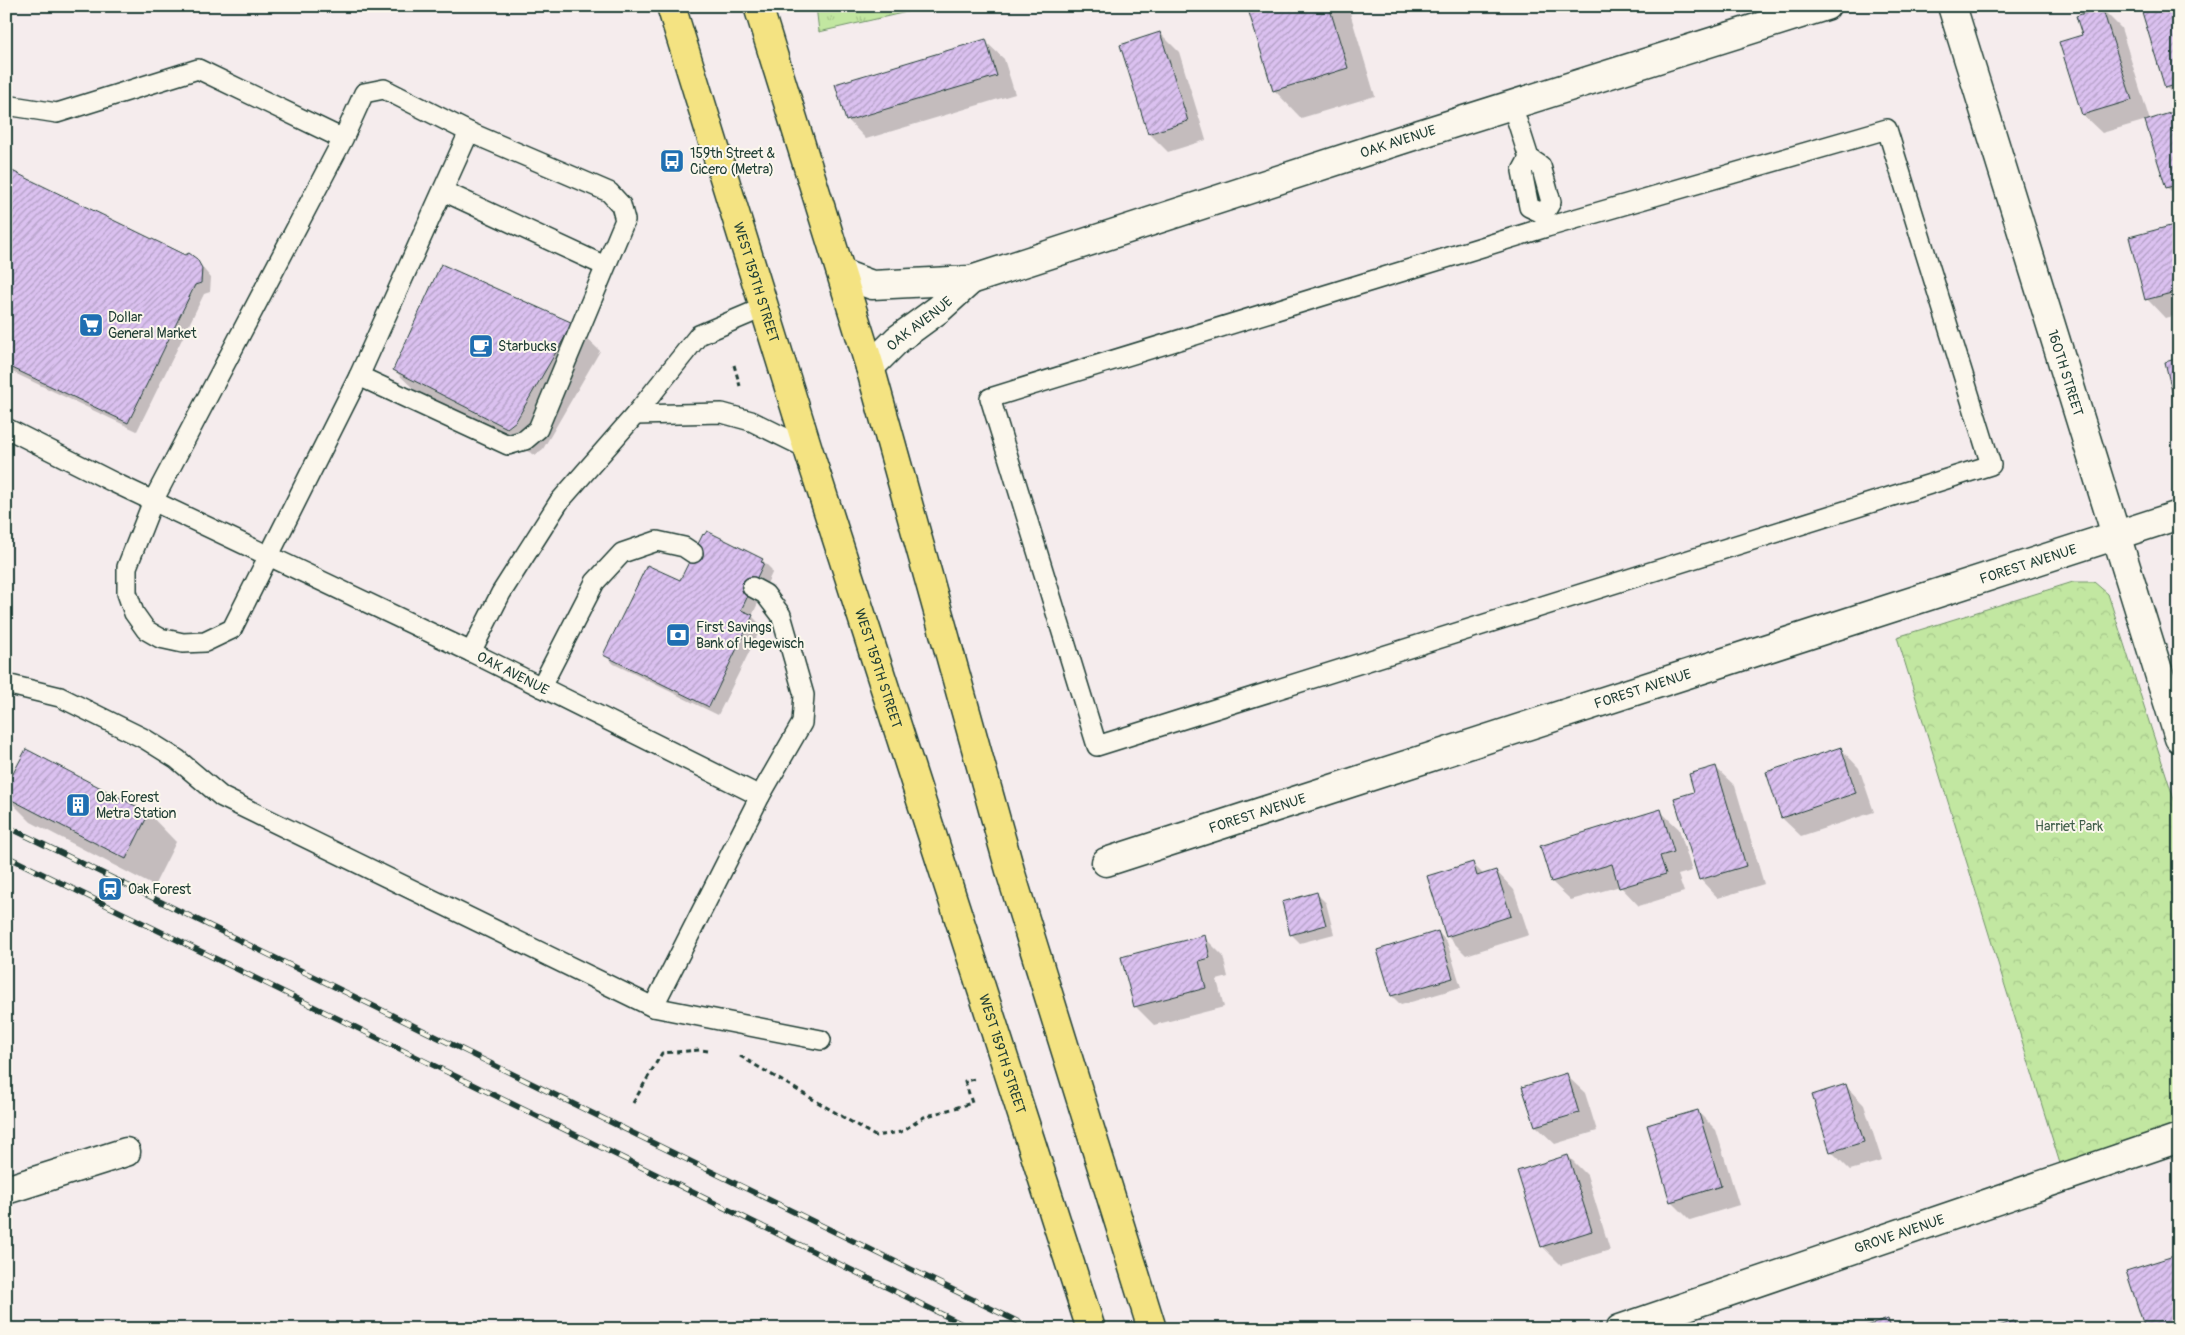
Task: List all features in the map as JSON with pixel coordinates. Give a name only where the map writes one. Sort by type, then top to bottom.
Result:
[{"type":"main road","name":"WEST 159TH STREET","points":[[671,6],[808,449],[1091,1329]]},
{"type":"main road","points":[[758,6],[843,274],[1011,874],[1152,1329]]},
{"type":"street","name":"OAK AVENUE","points":[[843,274],[872,286],[971,280],[1512,105],[1826,6]]},
{"type":"street","name":"160TH STREET","points":[[1952,6],[2179,738]]},
{"type":"street","name":"OAK AVENUE","points":[[870,367],[898,338],[939,310],[971,280]]},
{"type":"street","name":"FOREST AVENUE","points":[[1106,862],[2179,515]]},
{"type":"street","name":"GROVE AVENUE","points":[[1620,1329],[2179,1138]]},
{"type":"street","points":[[6,1190],[126,1152]]},
{"type":"lane","points":[[6,105],[57,113],[198,69],[343,139]]},
{"type":"lane","points":[[359,376],[508,445],[526,440],[538,429],[605,266],[626,220],[620,205],[610,192],[469,132],[384,90],[364,93],[343,139],[153,501],[127,567],[127,593],[134,612],[146,630],[160,638],[183,643],[205,642],[232,629],[359,376],[469,132]]},
{"type":"lane","points":[[1512,105],[1529,158],[1522,171],[1529,207],[1546,221]]},
{"type":"lane","points":[[1887,129],[1991,465],[1097,746],[990,398],[1546,221],[1887,129]]},
{"type":"lane","points":[[443,191],[605,266]]},
{"type":"lane","name":"OAK AVENUE","points":[[760,796],[471,652],[501,593],[560,502],[636,415],[699,334],[765,307]]},
{"type":"lane","points":[[636,415],[722,413],[751,421],[808,449]]},
{"type":"lane","points":[[6,428],[153,501],[471,652]]},
{"type":"lane","points":[[540,687],[595,582],[622,553],[657,541],[684,548],[693,553]]},
{"type":"lane","points":[[653,1007],[760,796],[802,723],[804,694],[781,615],[765,594],[752,587]]},
{"type":"lane","points":[[6,684],[60,697],[76,704],[145,739],[176,759],[222,797],[653,1007],[821,1040]]},
{"type":"path","points":[[734,365],[742,393]]},
{"type":"path","points":[[634,1103],[662,1053],[700,1050],[716,1052]]},
{"type":"path","points":[[732,1055],[740,1056],[875,1136],[901,1132],[924,1117],[972,1103],[965,1081],[976,1078]]},
{"type":"green space","points":[[816,6],[933,6],[819,32]]},
{"type":"green space","name":"Harriet Park","points":[[2073,582],[2094,582],[2108,594],[2179,815],[2179,1130],[2062,1170],[1897,637]]},
{"type":"building","points":[[1247,6],[1329,6],[1348,68],[1273,91]]},
{"type":"building","points":[[2162,6],[2179,6],[2179,84],[2165,88],[2142,12]]},
{"type":"building","points":[[2102,7],[2132,100],[2082,115],[2059,42],[2082,35],[2076,16]]},
{"type":"building","points":[[1160,32],[1188,121],[1148,134],[1120,45]]},
{"type":"building","points":[[986,39],[997,76],[846,121],[835,84]]},
{"type":"building","points":[[2179,110],[2179,184],[2166,188],[2145,121]]},
{"type":"building","name":"Dollar General Market","points":[[6,168],[185,255],[189,253],[197,259],[202,268],[201,283],[195,285],[128,423],[6,365]]},
{"type":"building","points":[[2174,225],[2179,243],[2179,291],[2145,300],[2129,237]]},
{"type":"building","name":"Starbucks","points":[[441,264],[573,323],[516,421],[507,428],[393,370]]},
{"type":"building","points":[[2179,358],[2179,407],[2176,408],[2165,362]]},
{"type":"building","name":"First Savings Bank of Hegewisch","points":[[707,531],[763,559],[761,562],[764,563],[741,610],[753,615],[709,707],[603,655],[647,565],[680,580],[703,534]]},
{"type":"building","points":[[1841,747],[1856,793],[1781,818],[1766,772]]},
{"type":"building","name":"Oak Forest Metra Station","points":[[26,749],[149,813],[126,859],[6,797],[6,787]]},
{"type":"building","points":[[1716,766],[1746,866],[1699,880],[1674,798],[1694,792],[1689,774]]},
{"type":"building","points":[[1661,809],[1674,852],[1660,856],[1666,874],[1619,888],[1612,864],[1551,882],[1540,846]]},
{"type":"building","points":[[1473,862],[1477,876],[1496,870],[1511,916],[1446,937],[1427,876]]},
{"type":"building","points":[[1317,892],[1326,925],[1290,935],[1282,902]]},
{"type":"building","points":[[1438,931],[1453,978],[1391,996],[1377,950]]},
{"type":"building","points":[[1205,935],[1210,958],[1199,961],[1206,988],[1134,1007],[1121,957]]},
{"type":"building","points":[[1567,1073],[1579,1113],[1535,1126],[1522,1087]]},
{"type":"building","points":[[1846,1084],[1864,1142],[1830,1152],[1812,1095]]},
{"type":"building","points":[[1698,1110],[1721,1186],[1670,1202],[1647,1125]]},
{"type":"building","points":[[1568,1155],[1592,1231],[1541,1247],[1517,1171]]},
{"type":"building","points":[[2177,1255],[2179,1329],[2145,1329],[2126,1271]]},
{"type":"building","points":[[1888,1319],[1891,1329],[1858,1329]]},
{"type":"building","points":[[2014,1321],[2016,1329],[1990,1329]]},
{"type":"railway","points":[[6,826],[1033,1329]]},
{"type":"railway","points":[[6,856],[972,1329]]},
{"type":"place","name":"159th Street & Cicero (Metra)","points":[[672,161]]},
{"type":"place","name":"Dollar General Market","points":[[91,325]]},
{"type":"place","name":"Starbucks","points":[[481,346]]},
{"type":"place","name":"First Savings Bank of Hegewisch","points":[[678,635]]},
{"type":"place","name":"Oak Forest Metra Station","points":[[78,805]]},
{"type":"place","name":"Oak Forest","points":[[110,889]]}]
